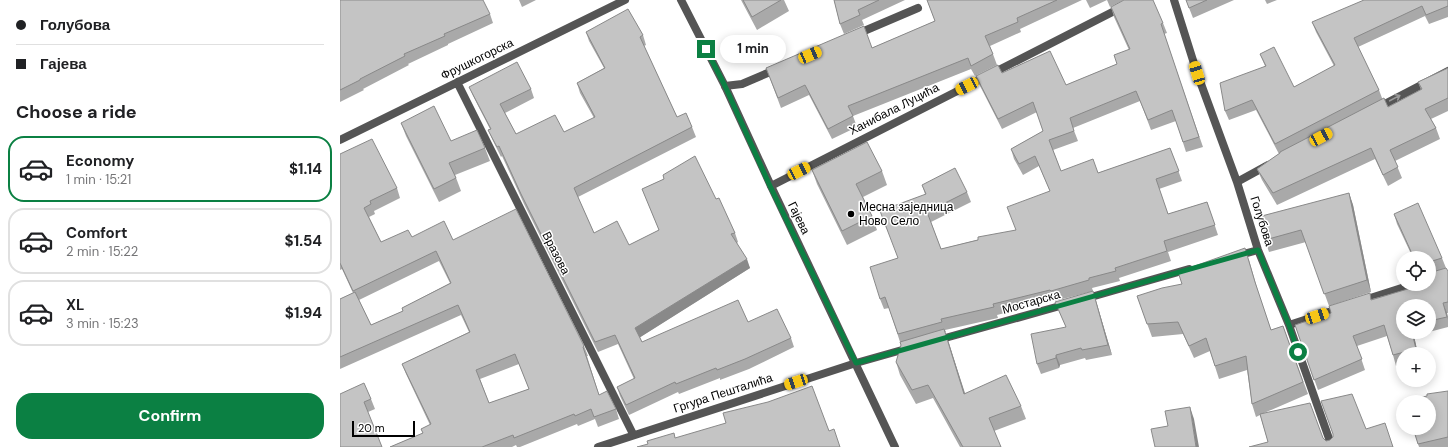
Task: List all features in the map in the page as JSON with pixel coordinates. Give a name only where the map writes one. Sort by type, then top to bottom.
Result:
[{"type":"street","name":"Фрушкогорска","points":[[340,140],[625,0]]},
{"type":"street","name":"Гајева","points":[[681,0],[725,86],[770,186],[895,447]]},
{"type":"street","name":"Ханибала Луцића","points":[[770,186],[1136,0]]},
{"type":"street","name":"Голубова","points":[[1174,0],[1197,73],[1237,182],[1258,250],[1289,325],[1332,447]]},
{"type":"street","points":[[848,38],[918,8]]},
{"type":"street","points":[[725,86],[742,84],[784,66]]},
{"type":"street","points":[[1370,111],[1448,71]]},
{"type":"street","name":"Вразова","points":[[457,82],[633,434]]},
{"type":"street","points":[[1237,182],[1279,160]]},
{"type":"street","points":[[1228,258],[1258,250]]},
{"type":"street","name":"Мостарска","points":[[931,342],[1197,267]]},
{"type":"street","points":[[1289,325],[1396,290]]},
{"type":"street","points":[[856,363],[916,346]]},
{"type":"street","name":"Гргура Пешталића","points":[[598,447],[633,434],[856,363]]},
{"type":"building","points":[[340,0],[483,0],[490,14],[444,34],[445,36],[404,54],[405,56],[340,90]]},
{"type":"building","points":[[743,0],[781,0],[752,17]]},
{"type":"building","points":[[834,0],[879,0],[858,10],[860,15],[840,24]]},
{"type":"building","points":[[927,0],[1057,0],[1017,18],[1018,22],[985,36],[993,54],[971,66],[968,58],[848,106],[853,116],[828,129],[805,85],[778,98],[766,68],[864,26],[872,48],[935,21]]},
{"type":"building","points":[[1124,0],[1153,0],[1163,23],[1161,24],[1199,137],[1183,142],[1172,110],[1148,120],[1136,91],[1070,118],[1074,131],[1049,140],[1061,171],[1093,159],[1098,173],[1170,148],[1179,171],[1156,179],[1168,214],[1207,202],[1215,225],[1164,241],[1167,251],[1115,268],[1116,271],[1089,278],[1089,280],[1051,291],[993,304],[994,307],[941,319],[942,322],[898,334],[885,297],[880,299],[870,267],[898,258],[880,211],[926,194],[922,185],[955,168],[967,192],[927,212],[941,249],[978,240],[978,237],[1016,230],[1007,207],[1050,191],[1035,156],[1019,164],[1011,149],[1043,131],[1033,102],[998,119],[976,76],[998,65],[1002,73],[1050,51],[1066,85],[1117,64],[1114,55],[1130,49],[1111,7]]},
{"type":"building","points":[[1186,0],[1207,0],[1189,8]]},
{"type":"building","points":[[1364,0],[1448,0],[1448,6],[1426,15],[1422,6],[1354,38],[1379,90],[1275,144],[1252,100],[1225,111],[1220,83],[1266,66],[1260,54],[1274,47],[1294,87],[1335,65],[1312,22]]},
{"type":"building","points":[[628,9],[643,35],[640,37],[677,117],[686,113],[692,127],[574,188],[594,233],[617,221],[629,245],[659,230],[642,189],[664,179],[663,175],[695,156],[716,199],[719,198],[735,233],[731,234],[747,259],[635,328],[642,342],[738,300],[748,322],[777,309],[791,338],[717,370],[716,368],[676,384],[675,382],[626,405],[617,387],[635,378],[615,335],[595,342],[521,194],[499,146],[497,147],[488,130],[491,129],[469,87],[517,62],[531,89],[500,104],[516,134],[555,115],[564,132],[595,117],[577,83],[605,68],[586,32]]},
{"type":"building","points":[[1448,68],[1448,98],[1425,109],[1436,128],[1390,150],[1398,167],[1383,175],[1371,148],[1273,193],[1257,169],[1280,152],[1384,98],[1388,107],[1422,89],[1418,82]]},
{"type":"building","points":[[434,106],[451,141],[477,130],[485,148],[449,163],[456,178],[434,189],[401,123]]},
{"type":"building","points":[[372,139],[397,188],[370,201],[371,204],[364,208],[381,242],[408,230],[412,237],[444,221],[453,240],[516,209],[584,346],[583,347],[599,395],[607,391],[616,409],[594,417],[591,409],[575,416],[574,414],[514,438],[513,435],[482,447],[390,447],[423,433],[421,429],[431,424],[402,364],[470,332],[458,305],[340,357],[340,299],[355,292],[371,325],[403,311],[402,308],[451,283],[436,251],[353,291],[340,263],[340,154]],"holes":[[[515,354],[529,389],[489,403],[476,370]]]},
{"type":"building","name":"Месна заједница Ново Село","points":[[867,142],[882,171],[856,184],[872,216],[842,231],[812,170]]},
{"type":"building","points":[[1349,193],[1367,280],[1324,294],[1301,230],[1265,240],[1258,217]]},
{"type":"building","points":[[1418,203],[1442,258],[1436,260],[1436,251],[1411,251],[1394,214]]},
{"type":"building","points":[[1245,248],[1271,330],[1283,326],[1303,382],[1252,404],[1246,356],[1215,366],[1206,338],[1189,346],[1178,322],[1147,324],[1137,296],[1162,288],[1182,284],[1178,272]]},
{"type":"building","points":[[1446,268],[1448,271],[1448,302],[1443,303],[1447,317],[1436,319],[1436,299],[1396,299],[1396,339],[1414,339],[1416,347],[1396,347],[1396,354],[1393,355],[1384,325],[1353,336],[1362,359],[1314,380],[1295,325],[1331,313],[1329,306],[1370,293],[1371,300],[1401,291],[1436,291],[1436,271]]},
{"type":"building","points":[[1093,291],[1108,345],[1082,350],[1081,348],[1056,355],[1056,358],[1037,364],[1031,334],[1066,327],[1055,302]]},
{"type":"building","points":[[944,329],[964,394],[1006,375],[1021,406],[989,418],[1001,447],[963,447],[928,385],[912,390],[896,362],[901,345],[900,342]]},
{"type":"building","points":[[364,383],[371,399],[364,402],[382,447],[340,447],[340,394]]},
{"type":"building","points":[[812,386],[829,431],[834,429],[840,447],[637,447],[648,444],[647,441],[674,433],[675,438],[726,423],[723,413],[768,402]]},
{"type":"building","points":[[1448,391],[1448,437],[1418,444],[1415,435],[1436,435],[1436,395],[1427,394]]},
{"type":"building","points":[[1352,394],[1366,429],[1385,423],[1393,447],[1249,447],[1268,442],[1260,414],[1310,403],[1323,438],[1326,441],[1330,440],[1333,437],[1333,434],[1321,401]]},
{"type":"building","points":[[1190,407],[1196,447],[1155,447],[1151,429],[1168,426],[1165,411]]},
{"type":"place","name":"Месна заједница Ново Село","points":[[851,214]]},
{"type":"route","points":[[706,49],[725,86],[770,186],[856,363],[1258,250],[1289,325],[1298,352]]}]
